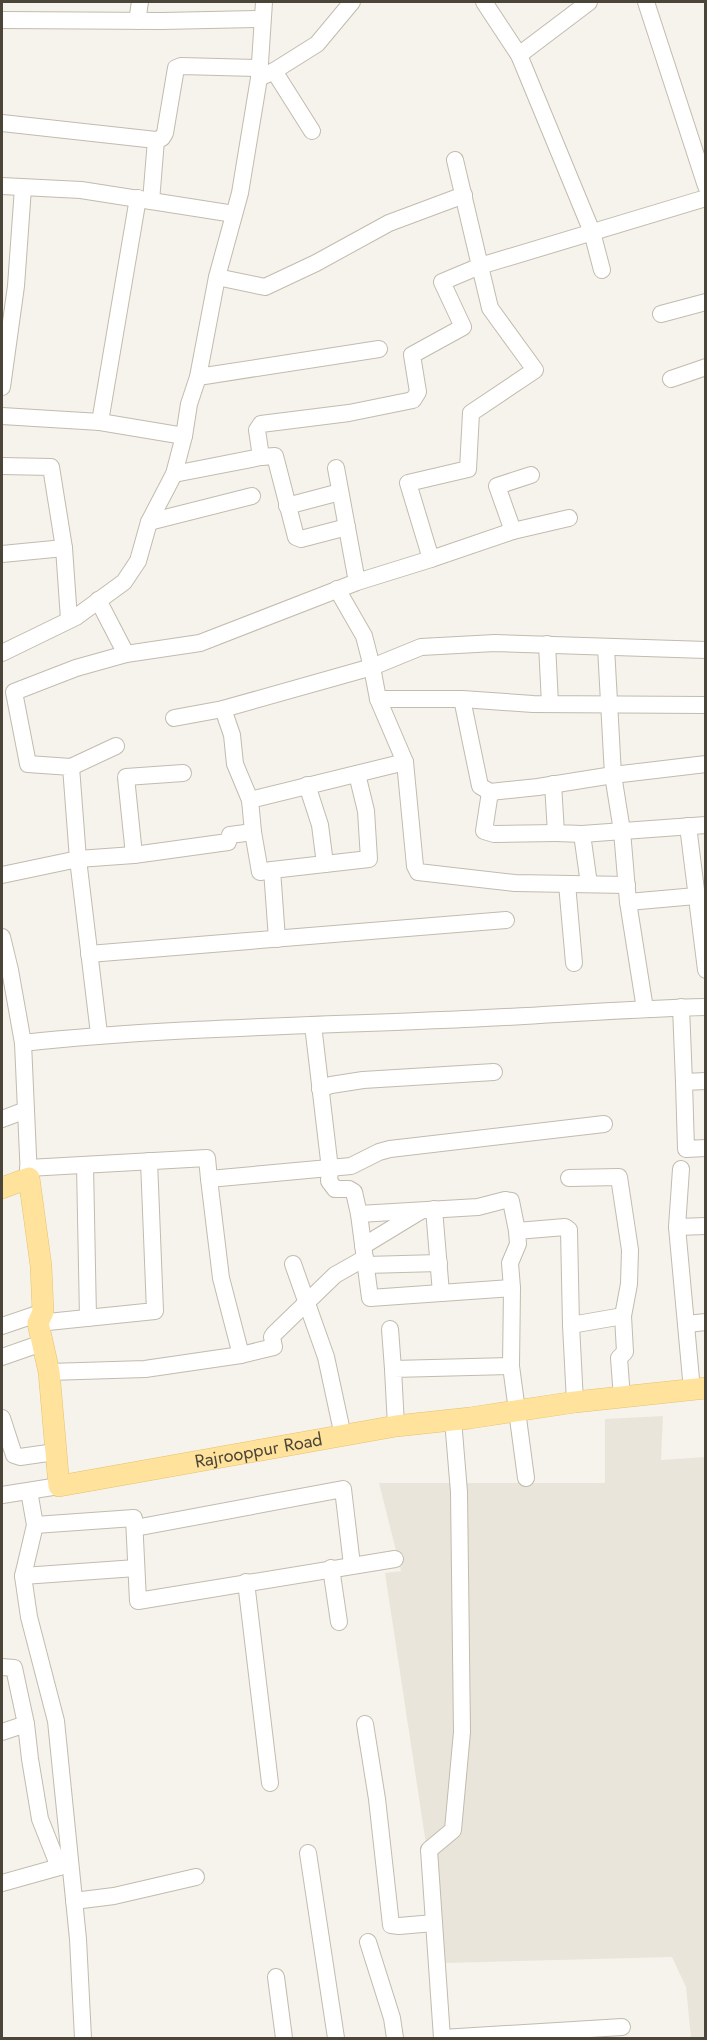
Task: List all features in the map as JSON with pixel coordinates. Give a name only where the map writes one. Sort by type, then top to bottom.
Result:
[{"type":"main road","points":[[2,1188],[28,1173],[41,1266],[41,1326],[49,1372],[59,1486]]},
{"type":"main road","name":"Rajrooppur Road","points":[[59,1486],[396,1426],[575,1402],[699,1389]]},
{"type":"street","points":[[137,21],[140,2]]},
{"type":"street","points":[[484,2],[519,55],[592,232],[602,270]]},
{"type":"street","points":[[519,55],[589,2]]},
{"type":"street","points":[[651,3],[705,186]]},
{"type":"street","points":[[2,123],[156,140],[162,138],[165,133],[176,68],[181,66],[264,73],[317,44],[346,4]]},
{"type":"street","points":[[2,20],[137,21],[263,10],[264,73],[240,193],[217,278],[184,436],[174,474],[149,522],[138,561],[124,582],[99,600],[69,619],[2,653]]},
{"type":"street","points":[[264,73],[312,131]]},
{"type":"street","points":[[100,422],[156,140]]},
{"type":"street","points":[[431,559],[408,483],[468,469],[471,412],[535,370],[490,308],[454,160]]},
{"type":"street","points":[[2,186],[81,190],[234,214]]},
{"type":"street","points":[[2,381],[16,286],[23,188]]},
{"type":"street","points":[[217,278],[265,287],[389,224],[464,195]]},
{"type":"street","points":[[261,457],[256,430],[261,424],[349,413],[413,400],[418,392],[412,355],[463,327],[442,282],[480,266],[705,198]]},
{"type":"street","points":[[661,314],[705,302]]},
{"type":"street","points":[[198,377],[379,349]]},
{"type":"street","points":[[671,379],[705,367]]},
{"type":"street","points":[[2,416],[100,422],[184,436]]},
{"type":"street","points":[[174,474],[275,456],[296,537],[301,538],[347,527]]},
{"type":"street","points":[[2,466],[51,467],[64,548],[69,619]]},
{"type":"street","points":[[336,468],[357,582]]},
{"type":"street","points":[[513,531],[497,486],[531,475]]},
{"type":"street","points":[[287,506],[340,492]]},
{"type":"street","points":[[149,522],[252,496]]},
{"type":"street","points":[[116,746],[71,767],[28,764],[14,692],[76,668],[126,654],[200,643],[357,582],[513,531],[569,518]]},
{"type":"street","points":[[2,554],[64,548]]},
{"type":"street","points":[[337,589],[364,636],[378,699],[405,762],[415,866],[418,872],[515,883],[627,885]]},
{"type":"street","points":[[99,600],[126,654]]},
{"type":"street","points":[[174,718],[223,709],[372,667],[422,646],[495,643],[705,650]]},
{"type":"street","points":[[547,644],[550,704]]},
{"type":"street","points":[[606,647],[613,775],[622,831],[628,902],[645,1009]]},
{"type":"street","points":[[378,699],[462,699],[550,704],[705,705]]},
{"type":"street","points":[[462,699],[480,786],[490,792],[705,764]]},
{"type":"street","points":[[223,709],[232,735],[235,764],[250,800],[260,872],[369,859],[366,811],[357,774]]},
{"type":"street","points":[[250,800],[405,762]]},
{"type":"street","points":[[71,767],[78,859],[99,1034]]},
{"type":"street","points":[[134,855],[126,777],[183,773]]},
{"type":"street","points":[[553,784],[556,833]]},
{"type":"street","points":[[307,785],[320,825],[325,864]]},
{"type":"street","points":[[490,792],[484,831],[494,834],[582,834],[705,825]]},
{"type":"street","points":[[688,826],[696,896],[703,917],[705,970]]},
{"type":"street","points":[[2,875],[78,859],[134,855],[228,842],[230,835],[253,832]]},
{"type":"street","points":[[582,834],[589,884]]},
{"type":"street","points":[[272,870],[277,939]]},
{"type":"street","points":[[567,884],[574,963]]},
{"type":"street","points":[[628,902],[696,896]]},
{"type":"street","points":[[90,954],[506,920]]},
{"type":"street","points":[[2,937],[23,1043],[28,1173],[85,1165],[207,1158],[221,1278],[241,1355]]},
{"type":"street","points":[[681,1007],[686,1149],[705,1148]]},
{"type":"street","points":[[23,1043],[99,1034],[538,1017],[705,1007]]},
{"type":"street","points":[[313,1025],[330,1169],[329,1181],[335,1189],[349,1188],[354,1192],[370,1298],[512,1288]]},
{"type":"street","points":[[321,1089],[331,1085],[363,1080],[494,1072]]},
{"type":"street","points":[[684,1082],[705,1081]]},
{"type":"street","points":[[2,1119],[26,1110]]},
{"type":"street","points":[[208,1179],[330,1169],[351,1166],[390,1149],[604,1124]]},
{"type":"street","points":[[2,1326],[41,1326],[88,1318],[155,1311],[149,1161]]},
{"type":"street","points":[[85,1165],[88,1318]]},
{"type":"street","points":[[681,1169],[677,1227],[687,1324],[699,1389]]},
{"type":"street","points":[[569,1178],[620,1177],[630,1250],[629,1284],[623,1316],[625,1352],[619,1358],[622,1398]]},
{"type":"street","points":[[359,1214],[477,1207],[505,1200],[511,1201],[518,1244],[510,1263],[511,1366],[526,1478]]},
{"type":"street","points":[[49,1372],[145,1369],[241,1355],[274,1347],[274,1334],[335,1275],[428,1210]]},
{"type":"street","points":[[428,1210],[439,1263],[441,1293]]},
{"type":"street","points":[[517,1231],[565,1227],[569,1230],[575,1402]]},
{"type":"street","points":[[677,1227],[705,1227]]},
{"type":"street","points":[[365,1256],[439,1263]]},
{"type":"street","points":[[293,1264],[332,1378],[343,1436]]},
{"type":"street","points":[[571,1325],[623,1316]]},
{"type":"street","points":[[687,1324],[705,1322]]},
{"type":"street","points":[[2,1357],[41,1326]]},
{"type":"street","points":[[390,1329],[396,1426]]},
{"type":"street","points":[[393,1369],[511,1366]]},
{"type":"street","points":[[2,1418],[14,1455],[20,1457],[55,1452]]},
{"type":"street","points":[[453,1420],[459,1492],[462,1732],[453,1830],[429,1850],[442,2038],[622,2027]]},
{"type":"street","name":"Rajrooppur Road","points":[[2,1495],[59,1486]]},
{"type":"street","points":[[135,1528],[343,1489],[352,1565]]},
{"type":"street","points":[[29,1491],[35,1525],[23,1576],[29,1617],[56,1721],[65,1865],[74,1901],[83,2038]]},
{"type":"street","points":[[35,1525],[134,1518],[138,1601],[395,1559]]},
{"type":"street","points":[[23,1576],[136,1568]]},
{"type":"street","points":[[331,1568],[339,1622]]},
{"type":"street","points":[[246,1582],[270,1783]]},
{"type":"street","points":[[2,1667],[14,1668],[26,1724],[40,1819],[65,1865]]},
{"type":"street","points":[[2,1732],[26,1724]]},
{"type":"street","points":[[365,1724],[377,1798],[391,1924],[399,1926],[434,1923]]},
{"type":"street","points":[[308,1853],[336,2038]]},
{"type":"street","points":[[2,1883],[65,1865]]},
{"type":"street","points":[[74,1901],[114,1896],[196,1877]]},
{"type":"street","points":[[368,1942],[392,2018],[395,2038]]},
{"type":"street","points":[[276,1977],[284,2038]]},
{"type":"shaded area","points":[[663,1416],[661,1460],[705,1457],[705,2038],[691,2038],[686,1987],[672,1957],[444,1963],[385,1573],[401,1571],[379,1483],[605,1483],[605,1419]]}]
